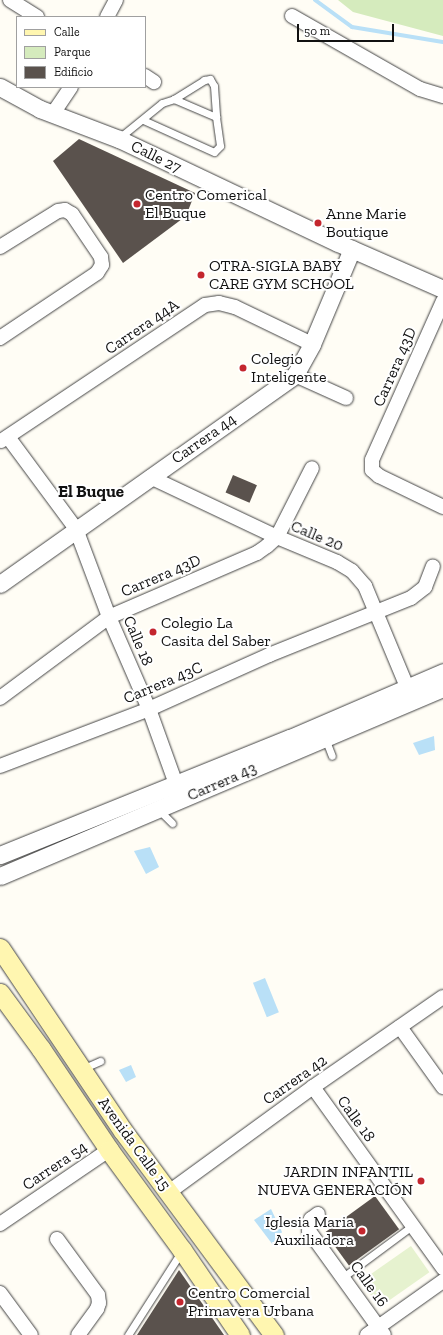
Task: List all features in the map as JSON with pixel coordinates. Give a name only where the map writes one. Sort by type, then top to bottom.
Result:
[{"type":"main road","name":"Avenida Calle 15","points":[[0,948],[123,1131],[274,1335]]},
{"type":"main road","name":"Avenida Calle 15","points":[[0,993],[109,1150],[182,1250],[240,1335]]},
{"type":"street","points":[[10,0],[35,16]]},
{"type":"street","points":[[108,16],[116,0]]},
{"type":"street","points":[[292,16],[420,89],[443,96]]},
{"type":"street","name":"Calle 27","points":[[0,87],[27,103],[52,115],[118,138],[352,249],[443,289]]},
{"type":"street","points":[[52,115],[70,88]]},
{"type":"street","points":[[0,247],[58,211],[65,210],[72,214],[101,257],[102,266],[97,273],[0,338]]},
{"type":"street","name":"Carrera 44","points":[[0,584],[295,375],[312,344],[352,249]]},
{"type":"street","name":"Carrera 43D","points":[[443,301],[372,460],[372,470],[378,476],[443,507]]},
{"type":"street","name":"Carrera 44A","points":[[4,439],[198,309],[212,303],[235,307],[312,344]]},
{"type":"street","points":[[295,375],[346,398]]},
{"type":"street","name":"Calle 18","points":[[4,439],[76,529],[109,617],[149,708],[176,784]]},
{"type":"street","name":"Carrera 43D","points":[[0,698],[109,617],[257,553],[277,537],[312,468]]},
{"type":"street","name":"Calle 20","points":[[150,477],[277,537],[337,562],[352,571],[365,586],[407,688]]},
{"type":"street","name":"Carrera 43C","points":[[0,766],[149,708],[269,655],[411,598],[425,587],[433,566]]},
{"type":"street","name":"Carrera 43","points":[[0,876],[158,809],[323,732],[407,688],[443,672]]},
{"type":"street","name":"Carrera 43","points":[[0,855],[176,784],[443,688]]},
{"type":"street","name":"Carrera 42","points":[[169,1192],[313,1088],[443,997]]},
{"type":"street","points":[[400,1027],[443,1087]]},
{"type":"street","name":"Calle 18","points":[[313,1088],[443,1268]]},
{"type":"street","name":"Carrera 54","points":[[0,1224],[109,1150]]},
{"type":"street","name":"Calle 16","points":[[318,1214],[311,1219],[310,1231],[342,1277],[376,1332]]},
{"type":"street","points":[[57,1239],[98,1295],[99,1303],[97,1309],[78,1335]]},
{"type":"street","points":[[376,1332],[443,1281]]},
{"type":"street","points":[[0,1293],[31,1335]]},
{"type":"lane","points":[[118,138],[143,120],[162,103],[174,99],[204,80],[210,79],[214,86],[220,146],[214,152],[143,120]]},
{"type":"lane","points":[[174,99],[216,118]]},
{"type":"lane","points":[[323,732],[332,756]]},
{"type":"lane","points":[[158,809],[172,823]]},
{"type":"lane","points":[[82,1069],[100,1061]]},
{"type":"lane","points":[[342,1277],[412,1226]]},
{"type":"lane","points":[[128,1335],[182,1250]]},
{"type":"green space","points":[[338,0],[443,0],[443,36],[353,12]]},
{"type":"green space","points":[[411,1246],[429,1272],[379,1307],[361,1281]]},
{"type":"water","points":[[434,736],[435,750],[419,755],[413,743]]},
{"type":"water","points":[[150,847],[159,867],[146,874],[134,851]]},
{"type":"water","points":[[265,978],[279,1012],[267,1017],[253,983]]},
{"type":"water","points":[[131,1065],[136,1077],[126,1082],[119,1070]]},
{"type":"water","points":[[271,1209],[282,1232],[273,1245],[254,1220]]},
{"type":"building","name":"Centro Comerical El Buque","points":[[79,139],[195,193],[186,216],[123,263],[53,161]]},
{"type":"building","points":[[233,475],[257,485],[250,503],[226,492]]},
{"type":"building","name":"Iglesia Maria Auxiliadora","points":[[375,1196],[399,1229],[349,1266],[325,1232]]},
{"type":"building","name":"Centro Comercial Primavera Urbana","points":[[179,1270],[224,1335],[137,1335]]},
{"type":"waterway","points":[[315,0],[352,27],[443,42]]},
{"type":"place","name":"Centro Comerical El Buque","points":[[137,204]]},
{"type":"place","name":"Anne Marie Boutique","points":[[318,223]]},
{"type":"place","name":"OTRA-SIGLA BABY CARE GYM SCHOOL","points":[[201,275]]},
{"type":"place","name":"Colegio Inteligente","points":[[243,368]]},
{"type":"place","name":"Colegio La Casita del Saber","points":[[153,632]]},
{"type":"place","name":"JARDIN INFANTIL NUEVA GENERACIÓN","points":[[421,1181]]},
{"type":"place","name":"Iglesia Maria Auxiliadora","points":[[362,1231]]},
{"type":"place","name":"Centro Comercial Primavera Urbana","points":[[180,1302]]},
{"type":"district","name":"El Buque","points":[[91,492]]}]
